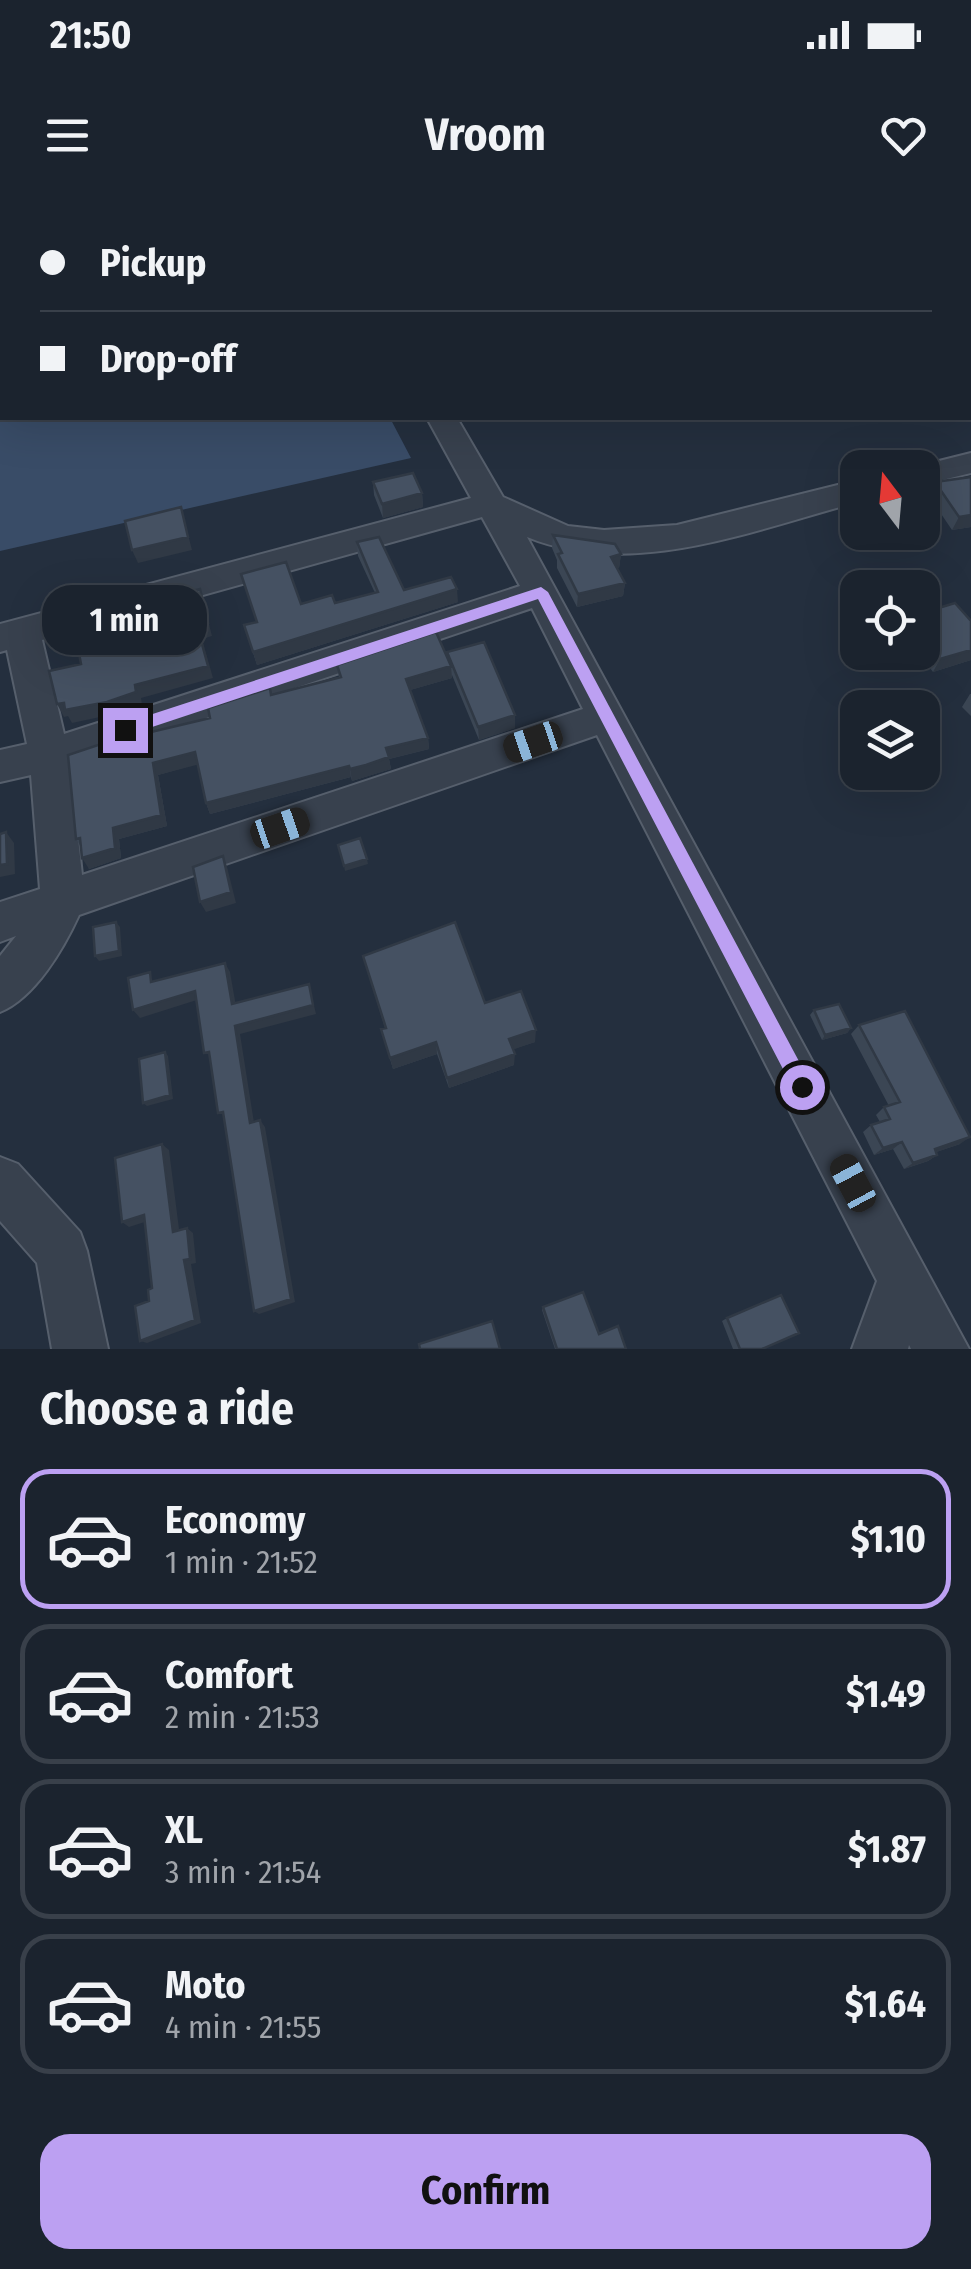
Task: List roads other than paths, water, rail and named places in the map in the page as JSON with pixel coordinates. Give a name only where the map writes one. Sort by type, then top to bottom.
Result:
[{"type":"street","points":[[443,420],[541,592],[941,1349]]},
{"type":"street","points":[[940,471],[971,463]]},
{"type":"street","points":[[0,990],[51,928],[64,902],[49,754],[11,636],[490,504],[565,537],[622,543],[674,537],[840,496]]},
{"type":"street","points":[[0,766],[49,754],[541,592]]},
{"type":"street","points":[[0,922],[605,717]]},
{"type":"street","points":[[0,1182],[61,1250],[80,1349]]},
{"type":"street","points":[[880,1349],[904,1280]]},
{"type":"water","points":[[0,420],[391,420],[411,458],[0,551]]}]
